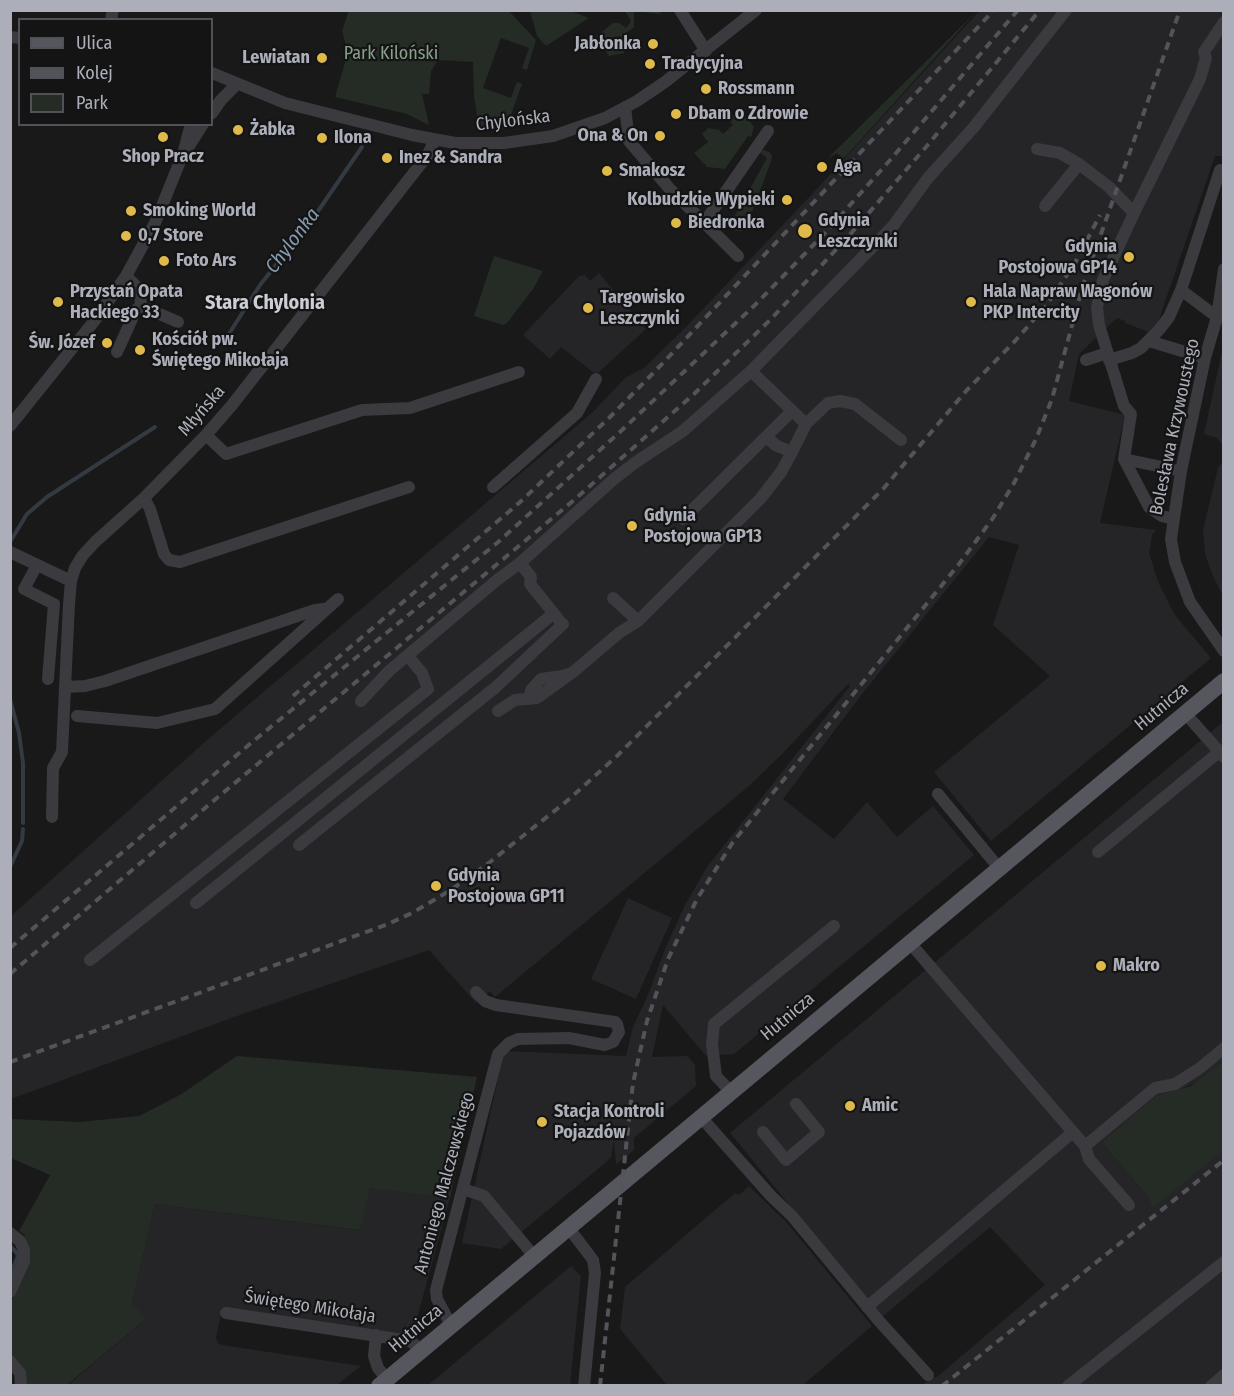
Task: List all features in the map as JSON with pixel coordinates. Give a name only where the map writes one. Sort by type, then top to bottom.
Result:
[{"type":"main road","name":"Hutnicza","points":[[383,1382],[1224,681]]},
{"type":"street","points":[[680,10],[706,51]]},
{"type":"street","name":"Chylońska","points":[[213,73],[285,103],[435,140],[479,144],[524,141],[574,130],[605,118],[625,107],[706,51],[756,10]]},
{"type":"street","points":[[361,701],[389,671],[520,563],[614,479],[683,432],[751,371],[897,220],[928,178],[974,127],[1066,10]]},
{"type":"street","points":[[1173,519],[1162,516],[1149,507],[1124,459],[1131,414],[1124,406],[1108,356],[1099,325],[1097,307],[1108,270],[1200,79],[1206,58],[1204,52],[1224,22]]},
{"type":"street","points":[[213,112],[237,84]]},
{"type":"street","points":[[625,107],[629,141],[669,188],[738,256]]},
{"type":"street","points":[[10,426],[95,320],[126,276],[155,223],[183,154],[190,126]]},
{"type":"street","points":[[183,154],[202,126]]},
{"type":"street","points":[[704,223],[768,131]]},
{"type":"street","name":"Młyńska","points":[[52,817],[53,768],[62,752],[71,581],[83,555],[206,435],[427,156],[435,140]]},
{"type":"street","points":[[1036,149],[1060,153],[1079,164],[1109,187],[1134,213]]},
{"type":"street","points":[[1045,206],[1079,164]]},
{"type":"street","points":[[1086,360],[1132,353],[1149,341],[1169,316],[1181,290],[1220,170]]},
{"type":"street","name":"Bolesława Krzywoustego","points":[[1224,269],[1217,317],[1205,358],[1181,471],[1173,519],[1172,551],[1190,602],[1224,651]]},
{"type":"street","points":[[126,276],[140,290],[141,306]]},
{"type":"street","points":[[1181,290],[1217,317]]},
{"type":"street","points":[[141,306],[178,322]]},
{"type":"street","points":[[117,352],[136,310],[141,306]]},
{"type":"street","points":[[1149,341],[1205,358]]},
{"type":"street","points":[[751,371],[806,424]]},
{"type":"street","points":[[206,435],[226,454],[362,410],[410,408],[519,372]]},
{"type":"street","points":[[493,487],[577,413],[596,379]]},
{"type":"street","points":[[498,711],[515,700],[537,698],[546,694],[638,621],[761,498],[781,472],[806,424],[828,403],[840,401],[855,404],[901,440]]},
{"type":"street","points":[[683,519],[792,411]]},
{"type":"street","points":[[766,437],[770,442],[792,452]]},
{"type":"street","points":[[1124,459],[1181,471]]},
{"type":"street","points":[[144,498],[150,509],[164,554],[169,560],[180,562],[409,487]]},
{"type":"street","points":[[10,552],[71,581]]},
{"type":"street","points":[[299,845],[496,687],[566,627],[553,614],[531,584],[531,577],[520,563]]},
{"type":"street","points":[[37,565],[24,589],[54,604],[48,679]]},
{"type":"street","points":[[77,716],[157,723],[215,709],[338,598]]},
{"type":"street","points":[[613,598],[638,621]]},
{"type":"street","points":[[65,687],[85,686],[105,681],[315,610],[326,609]]},
{"type":"street","points":[[196,903],[553,614]]},
{"type":"street","points":[[90,960],[428,689],[422,673],[408,656]]},
{"type":"street","points":[[1098,852],[1221,755],[1185,712]]},
{"type":"street","points":[[938,794],[999,868]]},
{"type":"street","points":[[730,1091],[716,1076],[712,1044],[714,1024],[834,926]]},
{"type":"street","points":[[910,943],[1085,1146],[1089,1159],[1129,1205]]},
{"type":"street","name":"Antoniego Malczewskiego","points":[[451,1325],[437,1299],[436,1290],[498,1054],[513,1040],[523,1038],[569,1038],[605,1045],[616,1039],[619,1028],[617,1024],[611,1022],[489,1004],[476,992]]},
{"type":"street","points":[[1085,1146],[1155,1088],[1175,1084],[1200,1068],[1224,1048]]},
{"type":"street","points":[[763,1132],[786,1160],[819,1132],[796,1104]]},
{"type":"street","points":[[700,1116],[771,1196],[792,1216],[867,1307],[928,1375]]},
{"type":"street","points":[[867,1307],[1072,1132]]},
{"type":"street","points":[[463,1189],[484,1196],[534,1256]]},
{"type":"street","points":[[568,1227],[593,1260],[595,1273],[584,1386]]},
{"type":"street","points":[[10,1233],[20,1240],[24,1250],[24,1261],[10,1292]]},
{"type":"street","points":[[1068,1386],[1224,1262]]},
{"type":"street","name":"Świętego Mikołaja","points":[[226,1313],[410,1341],[422,1350]]},
{"type":"street","points":[[376,1335],[374,1356],[383,1382]]},
{"type":"street","points":[[10,1361],[20,1373],[21,1386]]},
{"type":"street","points":[[1211,1386],[1224,1376]]},
{"type":"shaded area","points":[[979,11],[1223,11],[1223,156],[1215,156],[1154,334],[1117,318],[1079,354],[1069,401],[1125,415],[1100,523],[1156,530],[1152,535],[1149,553],[1159,584],[1175,615],[1211,658],[991,841],[934,772],[1050,676],[993,625],[1019,545],[989,537],[862,694],[783,799],[834,839],[867,802],[897,837],[933,806],[974,855],[734,1054],[706,1056],[663,1005],[652,1057],[688,1056],[695,1065],[696,1086],[634,1138],[634,1150],[616,1165],[614,1140],[611,1158],[501,1249],[462,1243],[504,1051],[626,1056],[633,1027],[665,949],[685,905],[707,867],[850,686],[848,684],[749,786],[495,997],[490,991],[476,1003],[429,950],[237,1016],[11,1099],[11,916],[207,740],[593,412],[625,378],[644,368],[814,192]]},
{"type":"shaded area","name":"Targowisko Leszczynki","points":[[599,273],[646,329],[599,372],[594,373],[561,347],[550,359],[523,335],[579,276],[585,275],[590,281]]},
{"type":"shaded area","points":[[1223,347],[1223,445],[1217,438],[1204,434]]},
{"type":"shaded area","points":[[1224,464],[1223,596],[1205,554],[1203,530],[1218,468]]},
{"type":"shaded area","points":[[1223,722],[1223,1061],[1197,1082],[1179,1090],[1102,1143],[1148,1197],[1153,1207],[1223,1151],[1223,1385],[926,1385],[924,1383],[938,1376],[1045,1285],[990,1227],[882,1317],[730,1133]]},
{"type":"shaded area","points":[[628,898],[672,918],[636,999],[591,979]]},
{"type":"shaded area","points":[[749,1186],[787,1223],[872,1326],[803,1385],[667,1385],[620,1329],[625,1287],[735,1193],[739,1195]]},
{"type":"shaded area","points":[[370,1187],[450,1198],[412,1336],[222,1308],[216,1338],[222,1345],[361,1366],[337,1385],[67,1386],[145,1320],[132,1303],[155,1204],[359,1230]]},
{"type":"shaded area","points":[[571,1266],[581,1276],[570,1385],[428,1385]]},
{"type":"green space","name":"Park Kiloński","points":[[349,10],[509,11],[536,40],[527,70],[522,68],[529,48],[501,38],[483,88],[511,98],[517,82],[522,84],[506,129],[479,130],[474,95],[473,62],[438,60],[431,71],[429,94],[422,94],[429,125],[407,114],[335,97],[348,52],[342,31]]},
{"type":"green space","points":[[530,11],[570,11],[589,18],[546,46],[537,36]]},
{"type":"green space","points":[[625,11],[634,11],[634,27],[626,33],[624,53],[609,56],[606,51],[608,48],[622,44],[620,36],[597,41],[593,39],[613,23],[619,23],[626,28],[631,21]]},
{"type":"green space","points":[[634,11],[660,11],[661,14]]},
{"type":"green space","points":[[977,11],[846,156],[843,158],[837,153],[827,159]]},
{"type":"green space","points":[[740,108],[754,127],[751,137],[748,136],[725,169],[707,167],[694,153],[708,142],[702,134],[708,128],[719,130],[723,134],[733,125],[728,119]]},
{"type":"green space","points":[[761,149],[772,155],[771,161],[746,228],[737,231],[731,227],[732,221],[767,158],[759,152]]},
{"type":"green space","points":[[494,256],[543,271],[533,289],[503,325],[474,316]]},
{"type":"green space","points":[[237,1056],[477,1077],[450,1198],[370,1188],[360,1230],[155,1204],[132,1303],[146,1319],[67,1385],[24,1385],[11,1356],[11,1302],[30,1251],[24,1234],[19,1231],[50,1175],[11,1158],[11,1119],[80,1122],[139,1116],[180,1095]]},
{"type":"green space","points":[[1223,1061],[1223,1151],[1153,1208],[1148,1197],[1102,1143],[1156,1096],[1191,1086]]},
{"type":"waterway","name":"Chylonka","points":[[227,337],[260,285],[314,217],[362,147]]},
{"type":"waterway","name":"Chylonka","points":[[10,542],[27,514],[47,497],[155,427]]},
{"type":"waterway","name":"Chylonka","points":[[10,699],[19,733],[23,763],[23,823]]},
{"type":"waterway","name":"Chylonka","points":[[10,867],[22,841],[23,829]]},
{"type":"waterway","name":"Chylonka","points":[[10,1246],[18,1256],[10,1276]]},
{"type":"railway","points":[[293,696],[519,503],[609,418],[994,10]]},
{"type":"railway","points":[[10,948],[251,743],[497,543],[622,430],[756,304],[825,233],[1018,10]]},
{"type":"railway","points":[[10,974],[574,500],[694,394],[771,319],[847,238],[1040,10]]},
{"type":"railway","points":[[600,1386],[633,1083],[647,1021],[668,959],[697,899],[733,842],[959,564],[993,518],[1014,483],[1036,439],[1052,399],[1083,285],[1180,10]]},
{"type":"railway","points":[[10,1062],[388,924],[451,890],[490,862],[567,801],[618,755],[883,489],[966,391],[1046,306],[1075,263],[1100,215]]},
{"type":"railway","points":[[942,1386],[1224,1160]]},
{"type":"place","name":"Jabłonka","points":[[653,44]]},
{"type":"place","name":"Lewiatan","points":[[322,58]]},
{"type":"place","name":"Tradycyjna","points":[[650,64]]},
{"type":"place","name":"Rossmann","points":[[706,89]]},
{"type":"place","name":"Dbam o Zdrowie","points":[[676,114]]},
{"type":"place","name":"Żabka","points":[[238,130]]},
{"type":"place","name":"Ona & On","points":[[660,136]]},
{"type":"place","name":"Shop Pracz","points":[[163,137]]},
{"type":"place","name":"Ilona","points":[[322,138]]},
{"type":"place","name":"Inez & Sandra","points":[[387,158]]},
{"type":"place","name":"Aga","points":[[822,167]]},
{"type":"place","name":"Smakosz","points":[[607,171]]},
{"type":"place","name":"Kolbudzkie Wypieki","points":[[787,200]]},
{"type":"place","name":"Smoking World","points":[[131,211]]},
{"type":"place","name":"Biedronka","points":[[676,223]]},
{"type":"place","name":"Gdynia Leszczynki","points":[[805,231]]},
{"type":"place","name":"0,7 Store","points":[[126,236]]},
{"type":"place","name":"Gdynia Postojowa GP14","points":[[1129,257]]},
{"type":"place","name":"Foto Ars","points":[[164,261]]},
{"type":"place","name":"Przystań Opata Hackiego 33","points":[[58,302]]},
{"type":"place","name":"Hala Napraw Wagonów PKP Intercity","points":[[971,302]]},
{"type":"place","name":"Targowisko Leszczynki","points":[[588,308]]},
{"type":"place","name":"Św. Józef","points":[[107,343]]},
{"type":"place","name":"Kościół pw. Świętego Mikołaja","points":[[140,350]]},
{"type":"place","name":"Gdynia Postojowa GP13","points":[[632,526]]},
{"type":"place","name":"Gdynia Postojowa GP11","points":[[436,886]]},
{"type":"place","name":"Makro","points":[[1101,966]]},
{"type":"place","name":"Amic","points":[[850,1106]]},
{"type":"place","name":"Stacja Kontroli Pojazdów","points":[[542,1122]]},
{"type":"district","name":"Stara Chylonia","points":[[265,303]]}]
